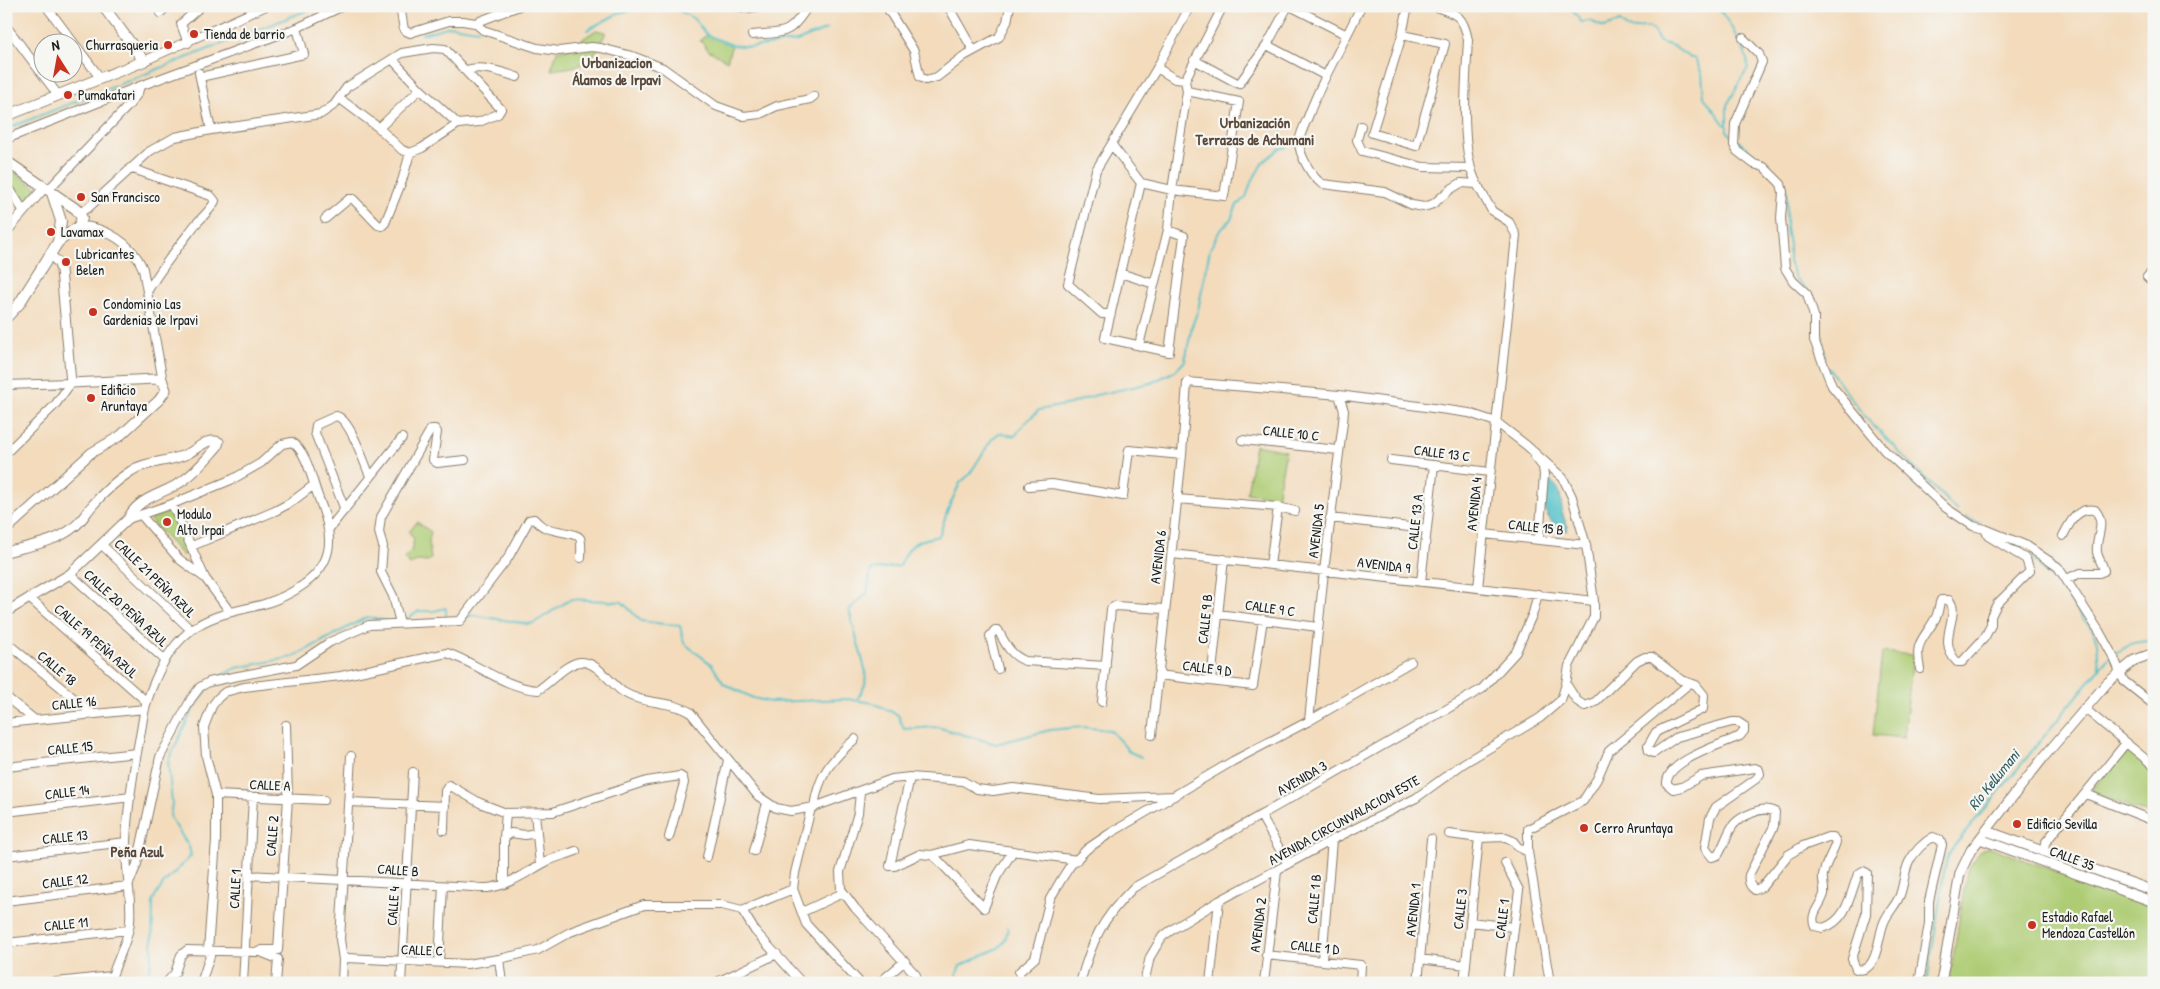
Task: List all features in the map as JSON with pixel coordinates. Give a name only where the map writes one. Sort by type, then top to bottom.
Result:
[{"type":"main road","points":[[6,116],[144,62],[103,6]]},
{"type":"main road","points":[[6,161],[76,210],[82,218],[76,227],[58,242]]},
{"type":"main road","points":[[48,190],[60,219],[65,226],[76,227]]},
{"type":"main road","points":[[6,318],[51,256],[58,242],[60,219],[64,210],[76,210]]},
{"type":"street","points":[[46,6],[101,79]]},
{"type":"street","points":[[160,14],[168,6]]},
{"type":"street","points":[[188,43],[181,24],[201,6]]},
{"type":"street","points":[[144,62],[265,6]]},
{"type":"street","points":[[6,139],[140,86],[297,28],[343,6]]},
{"type":"street","points":[[400,6],[406,33],[425,30],[449,21],[475,23],[520,6]]},
{"type":"street","points":[[731,6],[749,8],[761,6]]},
{"type":"street","points":[[752,35],[786,32],[798,22],[808,6]]},
{"type":"street","points":[[886,6],[914,51],[920,77],[926,80],[937,77],[974,50],[999,37],[1007,22],[1010,6]]},
{"type":"street","points":[[948,6],[974,50]]},
{"type":"street","points":[[1111,314],[1102,314],[1068,284],[1096,170],[1157,68],[1190,6]]},
{"type":"street","points":[[1139,345],[1168,230],[1187,91],[1185,80],[1223,6]]},
{"type":"street","points":[[1194,60],[1239,84],[1267,44],[1289,6],[1347,35]]},
{"type":"street","points":[[1361,6],[1324,75],[1299,140],[1303,156],[1316,181],[1322,184],[1386,192],[1412,204],[1424,207],[1434,204],[1461,183],[1477,184]]},
{"type":"street","points":[[1402,35],[1445,44],[1416,146],[1372,133],[1402,35],[1408,6]]},
{"type":"street","name":"AVENIDA 4","points":[[1433,6],[1457,14],[1466,28],[1468,40],[1466,146],[1469,168],[1492,211],[1509,222],[1516,235],[1504,367],[1490,472],[1478,588]]},
{"type":"street","points":[[475,23],[483,30],[536,48],[559,51],[601,48],[632,56],[663,68],[716,106],[744,116],[760,114],[777,106],[810,99],[814,96]]},
{"type":"street","points":[[6,26],[58,95]]},
{"type":"street","points":[[200,76],[304,54],[297,28]]},
{"type":"street","points":[[1743,38],[1759,54],[1762,62],[1735,124],[1734,145],[1737,151],[1754,164],[1764,167],[1780,184],[1783,192],[1781,218],[1785,268],[1794,281],[1807,294],[1814,316],[1814,340],[1832,386],[1884,450],[1946,508],[1973,526],[2020,542],[2041,554],[2058,567],[2110,650],[2124,681],[2154,705]]},
{"type":"street","points":[[1267,44],[1324,75]]},
{"type":"street","points":[[76,210],[88,208],[130,168],[164,142],[183,135],[211,130],[322,114],[328,111],[347,87],[356,80],[402,54],[433,48],[445,49],[501,109],[498,114],[479,122],[458,124],[422,148],[410,153],[402,150],[379,128],[339,98]]},
{"type":"street","points":[[393,60],[420,89],[458,124]]},
{"type":"street","points":[[197,66],[211,130]]},
{"type":"street","points":[[466,70],[477,68],[517,76]]},
{"type":"street","points":[[1157,68],[1174,79],[1185,80]]},
{"type":"street","points":[[6,232],[24,210],[48,190],[129,105],[138,93],[140,86]]},
{"type":"street","points":[[379,128],[420,89]]},
{"type":"street","points":[[1112,145],[1140,183],[1172,190],[1224,196],[1239,102],[1187,91]]},
{"type":"street","points":[[1361,126],[1357,140],[1362,151],[1423,167],[1469,168]]},
{"type":"street","points":[[325,219],[349,199],[353,199],[378,225],[382,226],[385,224],[402,181],[410,153]]},
{"type":"street","points":[[130,168],[211,196],[214,200],[211,209],[202,217],[161,268],[147,292]]},
{"type":"street","points":[[6,182],[24,210]]},
{"type":"street","points":[[1140,183],[1105,338],[1169,352],[1184,236],[1168,230]]},
{"type":"street","points":[[6,530],[91,454],[120,436],[165,394],[166,386],[163,382],[143,269],[138,258],[117,238],[91,226],[76,227]]},
{"type":"street","points":[[6,453],[55,405],[71,383],[62,270],[58,262],[51,256]]},
{"type":"street","points":[[2154,270],[2147,277],[2154,283]]},
{"type":"street","points":[[1120,273],[1154,284]]},
{"type":"street","points":[[6,385],[156,379],[163,382]]},
{"type":"street","name":"AVENIDA 6","points":[[1152,735],[1182,455],[1187,382],[1339,394]]},
{"type":"street","points":[[1339,394],[1469,413],[1496,422],[1526,445],[1543,467],[1539,539]]},
{"type":"street","name":"AVENIDA 5","points":[[1309,721],[1330,518],[1344,412],[1339,394]]},
{"type":"street","points":[[345,510],[316,433],[316,425],[336,416],[343,420],[350,429],[370,476]]},
{"type":"street","points":[[400,623],[392,596],[381,572],[383,546],[379,532],[381,517],[431,429],[435,429],[437,432],[433,460],[437,463],[465,460]]},
{"type":"street","points":[[328,530],[402,438]]},
{"type":"street","name":"CALLE 10 C","points":[[1242,440],[1338,450]]},
{"type":"street","points":[[6,552],[53,538],[74,528],[99,498],[131,471],[143,465],[188,454],[208,441],[219,442],[217,447],[184,481],[143,501],[132,510],[128,519],[70,574],[6,612]]},
{"type":"street","points":[[48,983],[111,979],[130,922],[126,842],[137,754],[146,705],[165,660],[175,644],[191,630],[207,621],[230,612],[265,603],[302,586],[319,569],[329,550],[326,516],[314,484],[303,456],[296,445],[287,442],[250,470],[172,504],[128,519]]},
{"type":"street","name":"AVENIDA CIRCUNVALACION ESTE","points":[[1144,983],[1150,957],[1162,938],[1172,929],[1219,901],[1332,840],[1416,798],[1464,764],[1526,728],[1561,700],[1570,666],[1594,617],[1594,601],[1586,545],[1572,498],[1563,478],[1526,445]]},
{"type":"street","points":[[1029,486],[1052,484],[1123,496],[1129,450],[1182,455]]},
{"type":"street","name":"CALLE 13 C","points":[[1391,460],[1490,472]]},
{"type":"street","name":"CALLE 13 A","points":[[1421,582],[1434,464]]},
{"type":"street","points":[[179,558],[193,549],[276,511],[290,503],[314,484]]},
{"type":"street","points":[[1177,499],[1278,506],[1295,510]]},
{"type":"street","points":[[172,504],[205,578],[230,612]]},
{"type":"street","points":[[1270,564],[1278,506]]},
{"type":"street","points":[[2063,536],[2078,513],[2087,509],[2095,510],[2099,515],[2101,527],[2096,550],[2104,571],[2099,573],[2081,573],[2066,579]]},
{"type":"street","points":[[140,515],[179,558],[205,578]]},
{"type":"street","points":[[1330,518],[1427,528]]},
{"type":"street","points":[[201,983],[210,956],[208,951],[216,840],[216,795],[209,772],[204,726],[212,706],[218,698],[233,689],[284,674],[330,642],[364,627],[376,624],[460,621],[508,558],[529,520],[534,520],[543,526],[561,533],[578,536],[581,540],[582,558]]},
{"type":"street","points":[[1920,669],[1917,656],[1920,640],[1935,620],[1942,600],[1950,600],[1953,604],[1954,611],[1947,638],[1952,657],[1956,662],[1962,662],[1985,637],[1990,625],[1991,616],[1997,604],[2030,571],[2026,559],[1988,536],[1985,529]]},
{"type":"street","name":"CALLE 15 B","points":[[1484,534],[1586,545]]},
{"type":"street","name":"CALLE 21 PEÑA AZUL","points":[[102,544],[191,630]]},
{"type":"street","name":"AVENIDA 9","points":[[1172,554],[1594,601]]},
{"type":"street","name":"CALLE 9 B","points":[[1211,681],[1224,559]]},
{"type":"street","name":"CALLE 20 PEÑA AZUL","points":[[70,574],[165,660]]},
{"type":"street","name":"AVENIDA 3","points":[[1080,983],[1088,956],[1099,930],[1112,909],[1133,888],[1482,689],[1516,652],[1533,612],[1538,594]]},
{"type":"street","name":"CALLE 19 PEÑA AZUL","points":[[29,598],[146,705]]},
{"type":"street","points":[[1102,702],[1111,609],[1115,606],[1164,609]]},
{"type":"street","name":"CALLE 9 C","points":[[1218,614],[1318,627]]},
{"type":"street","name":"CALLE 9 D","points":[[1158,675],[1253,686],[1263,620]]},
{"type":"street","points":[[998,669],[990,636],[994,630],[998,630],[1009,651],[1016,658],[1025,661],[1106,666]]},
{"type":"street","name":"CALLE 18","points":[[6,642],[92,714]]},
{"type":"street","points":[[128,886],[137,864],[160,757],[191,699],[200,687],[209,682],[284,674],[341,676],[447,653],[499,678],[528,689],[538,690],[569,666],[580,662],[589,664],[624,693],[641,701],[683,708],[690,712],[758,796],[776,808],[790,811],[812,808],[860,792],[892,778],[910,777],[963,781],[977,789],[993,791],[1013,788],[1099,799],[1174,796]]},
{"type":"street","points":[[1941,983],[1960,873],[1967,856],[2084,708],[2120,672],[2135,660],[2154,653]]},
{"type":"street","points":[[1566,684],[1577,701],[1585,706],[1595,702],[1637,661],[1645,657],[1652,657],[1681,680],[1696,685],[1704,695],[1703,709],[1656,732],[1648,746],[1649,751],[1654,753],[1677,737],[1732,722],[1738,722],[1744,726],[1744,732],[1740,736],[1695,755],[1673,769],[1666,779],[1667,784],[1673,790],[1701,776],[1755,768],[1759,770],[1760,774],[1756,779],[1716,807],[1710,818],[1705,848],[1712,857],[1718,855],[1733,824],[1740,818],[1759,810],[1769,809],[1775,812],[1774,826],[1749,874],[1748,881],[1751,888],[1755,890],[1762,887],[1788,855],[1803,846],[1833,837],[1836,842],[1823,875],[1824,894],[1814,914],[1813,922],[1815,926],[1823,928],[1839,918],[1851,899],[1858,874],[1863,871],[1867,872],[1866,914],[1852,959],[1856,969],[1865,969],[1872,962],[1883,924],[1900,896],[1909,861],[1924,842],[1933,836],[1940,840],[1942,845],[1929,901],[1929,923],[1919,983]]},
{"type":"street","points":[[1020,982],[1019,972],[1034,958],[1050,899],[1061,880],[1087,849],[1233,761],[1309,721],[1411,662]]},
{"type":"street","points":[[1550,983],[1528,852],[1528,829],[1583,801],[1597,779],[1610,750],[1690,683]]},
{"type":"street","points":[[6,696],[36,720]]},
{"type":"street","name":"CALLE 16","points":[[6,723],[92,714],[146,705]]},
{"type":"street","points":[[2084,708],[2154,766]]},
{"type":"street","name":"CALLE 2","points":[[258,952],[262,950],[278,950],[288,798],[286,724]]},
{"type":"street","points":[[855,739],[840,751],[826,769],[816,792],[795,873],[793,889],[806,924],[860,983]]},
{"type":"street","points":[[2040,861],[2045,843],[2126,743]]},
{"type":"street","name":"CALLE 15","points":[[6,767],[137,754]]},
{"type":"street","points":[[342,983],[343,960],[340,939],[351,756]]},
{"type":"street","points":[[707,857],[728,760]]},
{"type":"street","name":"CALLE 4","points":[[401,983],[413,772]]},
{"type":"street","points":[[444,830],[446,789],[451,785],[480,803],[506,813],[535,813],[553,812],[647,781],[680,776],[683,778],[684,783],[669,837]]},
{"type":"street","points":[[910,777],[890,866],[895,866],[920,854],[931,855],[970,845],[1076,860]]},
{"type":"street","points":[[860,792],[858,813],[840,872],[840,888],[916,975]]},
{"type":"street","points":[[2086,794],[2154,821]]},
{"type":"street","name":"CALLE A","points":[[216,795],[324,800]]},
{"type":"street","name":"CALLE 14","points":[[6,812],[131,797]]},
{"type":"street","name":"CALLE 1","points":[[243,983],[253,797]]},
{"type":"street","points":[[349,802],[445,806]]},
{"type":"street","points":[[754,851],[767,803]]},
{"type":"street","points":[[504,884],[506,813]]},
{"type":"street","points":[[535,813],[540,865]]},
{"type":"street","points":[[1261,816],[1288,864]]},
{"type":"street","name":"CALLE 35","points":[[1986,831],[2154,891]]},
{"type":"street","points":[[504,838],[511,834],[525,835],[536,833]]},
{"type":"street","points":[[1448,834],[1479,838],[1503,836],[1528,852]]},
{"type":"street","name":"CALLE 3","points":[[1464,983],[1479,838]]},
{"type":"street","name":"CALLE 35","points":[[1980,839],[2154,902]]},
{"type":"street","name":"CALLE 1 B","points":[[1322,960],[1332,840]]},
{"type":"street","name":"AVENIDA 1","points":[[1418,983],[1431,840]]},
{"type":"street","name":"CALLE 13","points":[[6,856],[126,842]]},
{"type":"street","name":"CALLE B","points":[[248,875],[407,883],[482,889],[504,884],[540,865],[576,851]]},
{"type":"street","points":[[931,855],[984,908],[997,876],[1013,851]]},
{"type":"street","name":"CALLE 1","points":[[1505,862],[1519,890],[1507,983]]},
{"type":"street","points":[[2091,879],[2094,870]]},
{"type":"street","name":"AVENIDA 2","points":[[1264,983],[1277,871]]},
{"type":"street","points":[[2122,891],[2126,881]]},
{"type":"street","name":"CALLE 12","points":[[6,901],[128,886]]},
{"type":"street","points":[[439,962],[443,886]]},
{"type":"street","points":[[793,889],[742,910],[755,931],[802,983]]},
{"type":"street","points":[[802,912],[844,893]]},
{"type":"street","points":[[1210,983],[1219,901]]},
{"type":"street","name":"CALLE C","points":[[343,960],[347,958],[467,964],[500,960],[538,950],[570,932],[644,905],[722,905],[742,910]]},
{"type":"street","points":[[1470,922],[1513,927]]},
{"type":"street","name":"CALLE 11","points":[[6,943],[128,930]]},
{"type":"street","points":[[166,983],[175,973],[184,952],[191,950],[258,952],[273,956],[278,959],[276,983]]},
{"type":"street","points":[[716,983],[777,954]]},
{"type":"street","name":"CALLE 1 D","points":[[1266,955],[1362,965],[1360,983]]},
{"type":"street","points":[[1420,959],[1466,965]]},
{"type":"street","points":[[500,960],[502,983]]},
{"type":"street","points":[[879,983],[905,962]]},
{"type":"green space","points":[[596,30],[606,32],[596,51],[586,62],[572,67],[551,70],[557,51],[569,48]]},
{"type":"green space","points":[[707,35],[732,45],[727,61],[708,50],[700,40]]},
{"type":"green space","points":[[6,166],[37,188],[23,204],[6,180]]},
{"type":"green space","points":[[1255,445],[1286,451],[1277,498],[1247,493]]},
{"type":"green space","points":[[172,510],[189,550],[182,555],[149,519]]},
{"type":"green space","points":[[417,522],[431,532],[429,541],[431,559],[427,562],[417,561],[410,565],[404,558],[411,551],[414,539],[409,532]]},
{"type":"green space","points":[[1882,652],[1913,655],[1904,738],[1873,735]]},
{"type":"green space","points":[[2126,748],[2154,768],[2154,816],[2091,792]]},
{"type":"green space","points":[[1990,847],[2154,908],[2154,983],[1949,983],[1966,877],[1970,866],[1982,849]]},
{"type":"water","points":[[1548,478],[1559,491],[1565,522],[1568,526],[1566,531],[1554,524],[1546,514],[1544,501],[1548,488],[1546,482]]},
{"type":"waterway","points":[[6,129],[318,6]]},
{"type":"waterway","points":[[587,30],[619,13],[644,6]]},
{"type":"waterway","points":[[672,6],[694,19],[707,35],[732,45],[751,47],[797,41],[827,29]]},
{"type":"waterway","points":[[1570,6],[1581,22],[1590,21],[1604,27],[1620,22],[1629,29],[1650,28],[1660,42],[1673,46],[1690,58],[1695,58],[1702,74],[1704,97],[1725,125]]},
{"type":"waterway","points":[[1717,6],[1737,36],[1745,53],[1748,68],[1727,105],[1727,131],[1733,137]]},
{"type":"waterway","points":[[422,34],[451,26],[478,30]]},
{"type":"waterway","points":[[1737,140],[1782,179]]},
{"type":"waterway","points":[[857,700],[865,685],[866,673],[849,610],[867,593],[871,570],[900,566],[910,547],[924,539],[939,536],[948,509],[960,483],[969,475],[992,439],[999,433],[1015,436],[1024,424],[1039,410],[1151,383],[1175,371],[1185,361],[1192,326],[1198,310],[1210,249],[1219,232],[1231,219],[1237,205],[1246,197],[1251,183],[1263,162],[1279,149],[1286,147]]},
{"type":"waterway","points":[[1784,183],[1787,192],[1786,228],[1789,262],[1795,278],[1808,291]]},
{"type":"waterway","points":[[1812,299],[1817,309],[1825,358]]},
{"type":"waterway","points":[[1828,367],[1864,416],[1957,511]]},
{"type":"waterway","points":[[1966,517],[1981,525]]},
{"type":"waterway","points":[[2013,544],[2035,560],[2046,574],[2059,585],[2093,630],[2097,643],[2099,668]]},
{"type":"waterway","points":[[467,617],[473,615],[528,624],[534,623],[571,599],[622,602],[641,621],[680,626],[684,643],[712,665],[724,684],[753,698],[770,702],[847,699],[873,703],[898,715],[904,729],[937,727],[996,744],[1050,730],[1081,727],[1110,730],[1130,752],[1141,757]]},
{"type":"waterway","points":[[404,621],[419,611],[434,611],[446,608],[446,620]]},
{"type":"waterway","points":[[221,676],[236,668],[293,657],[367,617],[387,621]]},
{"type":"waterway","name":"Río Kellumani","points":[[2114,654],[2133,643],[2154,640]]},
{"type":"waterway","name":"Río Kellumani","points":[[1927,983],[1944,872],[1951,850],[2110,656]]},
{"type":"waterway","points":[[148,983],[152,953],[153,900],[164,883],[191,856],[189,847],[170,817],[172,803],[168,761],[193,709],[210,686]]},
{"type":"waterway","points":[[957,983],[957,973],[960,966],[998,948],[1005,941],[1008,927]]},
{"type":"place","name":"Tienda de barrio","points":[[194,34]]},
{"type":"place","name":"Churrasqueria","points":[[168,45]]},
{"type":"place","name":"Pumakatari","points":[[68,95]]},
{"type":"place","name":"San Francisco","points":[[81,197]]},
{"type":"place","name":"Lavamax","points":[[51,232]]},
{"type":"place","name":"Lubricantes Belen","points":[[66,262]]},
{"type":"place","name":"Condominio Las Gardenias de Irpavi","points":[[93,312]]},
{"type":"place","name":"Edificio Aruntaya","points":[[91,398]]},
{"type":"place","name":"Modulo Alto Irpai","points":[[167,522]]},
{"type":"place","name":"Edificio Sevilla","points":[[2017,824]]},
{"type":"place","name":"Cerro Aruntaya","points":[[1584,828]]},
{"type":"place","name":"Estadio Rafael Mendoza Castellón","points":[[2032,925]]},
{"type":"district","name":"Urbanizacion Álamos de Irpavi","points":[[617,72]]},
{"type":"district","name":"Urbanización Terrazas de Achumani","points":[[1255,132]]},
{"type":"district","name":"Peña Azul","points":[[137,852]]}]
